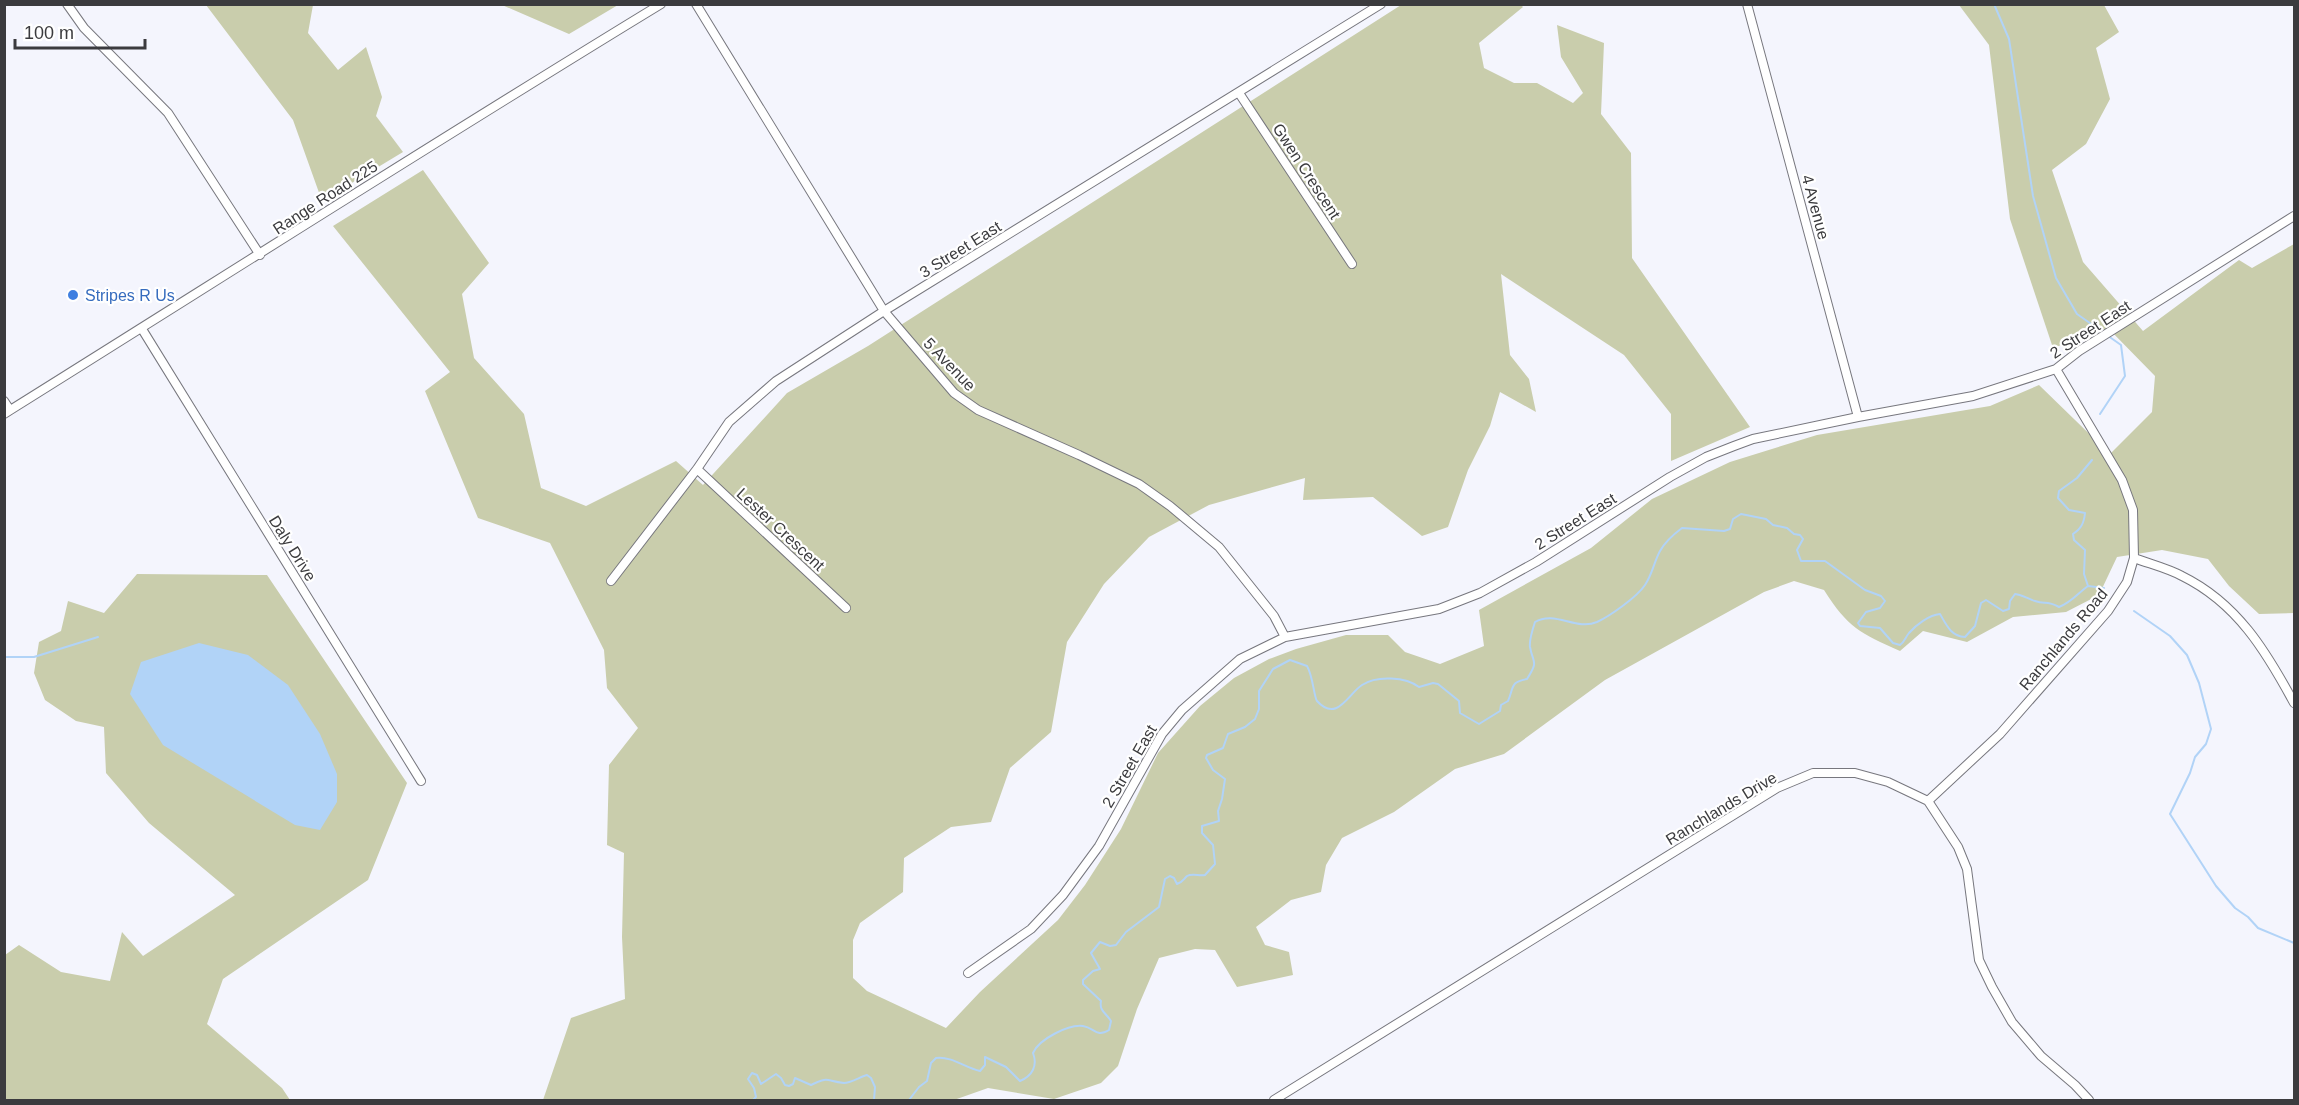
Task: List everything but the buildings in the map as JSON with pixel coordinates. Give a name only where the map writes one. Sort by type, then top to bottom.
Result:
[{"type":"street","points":[[67,4],[84,28],[168,113],[260,255]]},
{"type":"street","name":"Range Road 225","points":[[7,412],[260,255],[453,130],[661,4]]},
{"type":"street","name":"5 Avenue","points":[[696,4],[884,311],[954,393],[978,410],[1129,480],[1170,506],[1218,547],[1274,616],[1285,637]]},
{"type":"street","name":"3 Street East","points":[[611,581],[697,469],[729,422],[795,367],[1381,4]]},
{"type":"street","name":"4 Avenue","points":[[1747,4],[1858,417]]},
{"type":"street","name":"Gwen Crescent","points":[[1239,93],[1352,264]]},
{"type":"street","name":"2 Street East","points":[[968,973],[1031,929],[1063,895],[1099,846],[1162,734],[1182,710],[1240,659],[1285,637],[1439,609],[1480,593],[1527,567],[1670,477],[1706,457],[1753,440],[1858,417],[1973,396],[2056,369],[2079,351],[2295,216]]},
{"type":"street","name":"Daly Drive","points":[[142,329],[422,781]]},
{"type":"street","name":"Ranchlands Road","points":[[1928,801],[2000,734],[2108,611],[2127,582],[2134,558],[2133,510],[2122,480],[2056,369]]},
{"type":"street","points":[[4,401],[7,412]]},
{"type":"street","name":"Lester Crescent","points":[[697,469],[846,608]]},
{"type":"street","points":[[2134,558],[2182,575],[2215,595],[2241,619],[2266,652],[2295,703]]},
{"type":"street","name":"Ranchlands Drive","points":[[1274,1101],[1777,788],[1813,773],[1855,773],[1888,782],[1928,801]]},
{"type":"street","points":[[1928,801],[1958,847],[1967,868],[1979,960],[1992,987],[2012,1022],[2041,1056],[2075,1085],[2089,1101]]},
{"type":"green space","points":[[206,5],[313,5],[308,33],[338,70],[366,47],[382,97],[376,116],[403,152],[322,201],[293,120]]},
{"type":"green space","points":[[502,5],[618,5],[569,34]]},
{"type":"green space","points":[[1401,5],[1521,5],[1523,7],[1479,43],[1484,68],[1514,83],[1537,83],[1573,103],[1583,93],[1561,57],[1557,25],[1604,43],[1601,114],[1631,153],[1632,258],[1750,427],[1671,461],[1671,414],[1624,355],[1501,274],[1510,355],[1529,379],[1536,412],[1500,392],[1490,426],[1468,470],[1448,527],[1422,536],[1373,497],[1303,500],[1305,478],[1209,505],[1149,537],[1104,584],[1067,642],[1051,732],[1010,768],[991,822],[951,827],[904,858],[903,892],[860,923],[853,940],[853,978],[867,991],[946,1028],[980,992],[1058,920],[1085,885],[1121,829],[1158,753],[1200,706],[1234,678],[1269,659],[1346,635],[1388,635],[1405,652],[1440,664],[1484,646],[1479,610],[1591,548],[1652,499],[1730,462],[1817,435],[1990,406],[2039,385],[2110,454],[2152,412],[2155,376],[2108,328],[2053,348],[2010,219],[1989,45],[1959,5],[2104,5],[2119,32],[2096,48],[2110,99],[2086,144],[2052,170],[2083,262],[2143,331],[2239,260],[2252,268],[2294,244],[2294,613],[2259,614],[2229,586],[2208,559],[2162,550],[2117,557],[2099,595],[2066,612],[2013,617],[1967,642],[1923,631],[1900,651],[1856,628],[1840,613],[1824,590],[1794,581],[1764,592],[1605,680],[1504,754],[1455,769],[1394,812],[1342,838],[1326,865],[1321,892],[1291,900],[1256,927],[1265,945],[1289,952],[1293,975],[1237,987],[1215,950],[1195,949],[1159,958],[1137,1009],[1118,1066],[1101,1083],[1054,1099],[988,1088],[954,1100],[543,1100],[571,1018],[625,999],[622,937],[624,853],[607,845],[609,765],[638,728],[607,688],[604,650],[550,543],[478,518],[425,391],[450,372],[333,226],[423,170],[489,263],[462,294],[474,358],[524,414],[541,488],[586,506],[676,461],[703,485],[787,393],[868,346]]},
{"type":"green space","points":[[137,574],[267,575],[407,783],[368,880],[223,979],[207,1024],[282,1088],[290,1100],[5,1100],[5,955],[19,945],[61,972],[110,981],[122,932],[143,956],[235,895],[149,823],[106,773],[104,727],[76,721],[45,700],[34,673],[39,642],[61,631],[68,601],[104,613]]},
{"type":"water","points":[[199,643],[248,655],[288,685],[320,734],[337,774],[337,802],[320,830],[295,825],[163,745],[130,694],[141,662]]},
{"type":"waterway","points":[[1994,4],[2009,39],[2033,196],[2056,278],[2077,314],[2121,345],[2125,376],[2100,414]]},
{"type":"waterway","points":[[2088,586],[2084,574],[2085,550],[2074,540],[2073,534],[2082,525],[2085,513],[2069,510],[2058,498],[2059,491],[2077,478],[2092,460]]},
{"type":"waterway","points":[[909,1100],[927,1081],[931,1063],[936,1058],[953,1060],[980,1071],[985,1065],[985,1057],[1006,1067],[1020,1081],[1033,1070],[1035,1062],[1033,1053],[1048,1038],[1077,1026],[1087,1027],[1098,1033],[1109,1030],[1111,1021],[1102,1010],[1101,1001],[1083,984],[1083,980],[1093,971],[1100,969],[1091,953],[1100,942],[1110,946],[1116,945],[1126,932],[1159,907],[1165,879],[1170,876],[1177,884],[1189,875],[1205,875],[1215,864],[1213,845],[1202,833],[1202,826],[1219,821],[1218,811],[1225,779],[1213,770],[1206,758],[1207,755],[1223,748],[1228,734],[1245,727],[1255,719],[1259,709],[1259,691],[1273,669],[1290,660],[1307,666],[1316,699],[1324,707],[1336,708],[1362,685],[1375,680],[1391,678],[1407,681],[1419,687],[1438,684],[1459,701],[1460,713],[1479,724],[1500,711],[1501,705],[1508,701],[1515,684],[1527,679],[1531,673],[1534,662],[1530,641],[1535,622],[1550,618],[1581,624],[1597,622],[1623,606],[1641,590],[1662,548],[1682,528],[1724,531],[1730,529],[1733,519],[1741,514],[1766,519],[1773,525],[1787,528],[1794,534],[1800,535],[1803,539],[1797,550],[1801,561],[1825,561],[1865,590],[1881,596],[1885,601],[1880,608],[1866,612],[1858,623],[1860,626],[1880,628],[1893,643],[1900,645],[1915,627],[1927,618],[1936,615],[1940,614],[1953,632],[1965,637],[1975,626],[1981,603],[1986,600],[2003,611],[2009,609],[2010,601],[2015,594],[2059,607],[2088,586]]},
{"type":"waterway","points":[[2088,586],[2104,588]]},
{"type":"waterway","points":[[2134,611],[2170,636],[2187,655],[2199,683],[2211,729],[2206,744],[2195,757],[2190,773],[2170,814],[2216,886],[2235,908],[2258,928],[2294,943]]},
{"type":"waterway","points":[[4,657],[34,657],[98,637]]},
{"type":"waterway","points":[[753,1100],[756,1097],[754,1088],[748,1079],[752,1073],[757,1075],[761,1084],[776,1074],[785,1085],[789,1086],[793,1084],[795,1078],[811,1085],[825,1080],[846,1083],[867,1075],[875,1087],[874,1100]]},
{"type":"place","name":"Stripes R Us","points":[[73,295]]}]
